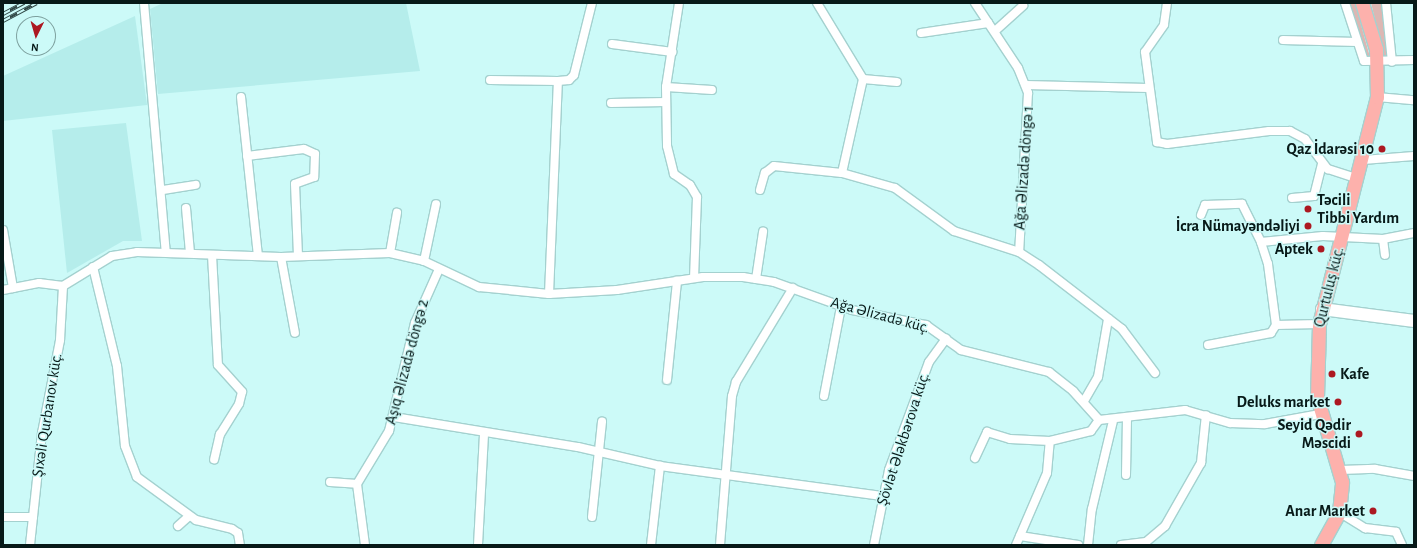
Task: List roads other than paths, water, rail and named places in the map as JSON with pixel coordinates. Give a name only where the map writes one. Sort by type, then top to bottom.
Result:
[{"type":"main road","name":"Qurtuluş küç.","points":[[1321,545],[1339,512],[1342,495],[1341,470],[1320,414],[1315,381],[1319,324],[1322,308],[1363,160],[1377,97],[1377,63],[1362,3]]},
{"type":"street","points":[[144,3],[163,190],[166,252]]},
{"type":"street","points":[[490,80],[569,80],[574,75],[592,3]]},
{"type":"street","points":[[679,3],[666,87],[666,102],[671,168],[690,185],[698,196],[694,278]]},
{"type":"street","points":[[816,3],[863,79],[842,173]]},
{"type":"street","name":"Ağa Əlizadə döngə 1","points":[[975,3],[995,31],[1026,85],[1029,112],[1018,252]]},
{"type":"street","points":[[1167,3],[1164,25],[1145,52],[1152,131],[1161,144],[1280,130],[1305,140],[1322,164],[1358,179]]},
{"type":"street","points":[[1345,3],[1364,61],[1377,63],[1414,60]]},
{"type":"street","points":[[1386,3],[1392,62]]},
{"type":"street","points":[[995,31],[1023,6]]},
{"type":"street","points":[[921,33],[988,23]]},
{"type":"street","points":[[1283,40],[1357,42]]},
{"type":"street","points":[[612,44],[672,52]]},
{"type":"street","points":[[863,79],[897,82]]},
{"type":"street","points":[[549,294],[558,81]]},
{"type":"street","points":[[1026,85],[1148,88]]},
{"type":"street","points":[[666,87],[712,90]]},
{"type":"street","points":[[241,97],[258,256]]},
{"type":"street","points":[[1377,97],[1414,100]]},
{"type":"street","points":[[611,104],[666,102]]},
{"type":"street","points":[[247,156],[304,149],[316,154],[314,177],[295,184],[298,256]]},
{"type":"street","points":[[1363,160],[1414,156]]},
{"type":"street","points":[[1292,198],[1314,196],[1322,164]]},
{"type":"street","points":[[760,190],[765,173],[774,166],[842,173],[896,188],[954,231],[1018,252],[1108,319],[1130,338],[1155,374]]},
{"type":"street","points":[[163,190],[196,185]]},
{"type":"street","points":[[424,261],[436,204]]},
{"type":"street","points":[[1201,215],[1205,205],[1242,204],[1261,242],[1267,259],[1276,324],[1271,333],[1208,345]]},
{"type":"street","points":[[186,208],[190,253]]},
{"type":"street","points":[[390,253],[397,213]]},
{"type":"street","points":[[3,230],[13,288]]},
{"type":"street","points":[[756,279],[763,232]]},
{"type":"street","points":[[1261,242],[1343,235],[1383,239],[1414,233]]},
{"type":"street","points":[[1383,239],[1385,255]]},
{"type":"street","name":"Ağa Əlizadə küç.","points":[[63,286],[93,267],[121,254],[166,252],[281,257],[390,253],[424,261],[479,287],[549,294],[603,292],[694,278],[756,279],[793,288],[841,307],[926,324],[946,339],[971,353],[1049,372],[1084,401],[1090,414],[1099,420]]},
{"type":"street","points":[[212,255],[218,365],[242,392],[239,404],[220,434],[214,460]]},
{"type":"street","points":[[281,257],[295,333]]},
{"type":"street","points":[[93,267],[117,366],[129,461],[137,477],[190,516],[232,529],[238,533],[240,545]]},
{"type":"street","name":"Aşıq Əlizadə döngə 2","points":[[357,484],[394,417],[415,323],[439,269]]},
{"type":"street","points":[[667,380],[676,281]]},
{"type":"street","points":[[3,290],[39,282],[63,286]]},
{"type":"street","name":"Şıxəli Qurbanov küç.","points":[[30,545],[42,433],[60,340],[63,286]]},
{"type":"street","points":[[720,545],[725,473],[736,382],[793,288]]},
{"type":"street","points":[[824,396],[841,307]]},
{"type":"street","points":[[1322,308],[1414,321]]},
{"type":"street","points":[[1084,401],[1098,377],[1108,319]]},
{"type":"street","points":[[1276,324],[1319,324]]},
{"type":"street","name":"Şövlət Ələkbərova küç.","points":[[874,545],[882,496],[929,362],[946,339]]},
{"type":"street","points":[[975,458],[987,432],[1010,439],[1050,440],[1091,431],[1099,420],[1113,421],[1185,410],[1230,423],[1265,424],[1320,414]]},
{"type":"street","points":[[1121,545],[1146,543],[1165,526],[1201,463],[1206,415]]},
{"type":"street","points":[[394,417],[598,453],[660,466],[725,473],[882,496]]},
{"type":"street","points":[[1126,475],[1127,418]]},
{"type":"street","points":[[1088,545],[1092,509],[1113,421]]},
{"type":"street","points":[[592,517],[602,422]]},
{"type":"street","points":[[478,545],[484,434]]},
{"type":"street","points":[[1016,545],[1047,473],[1050,440]]},
{"type":"street","points":[[651,545],[660,466]]},
{"type":"street","points":[[1341,470],[1375,470],[1414,475]]},
{"type":"street","points":[[330,482],[357,484],[365,545]]},
{"type":"street","points":[[1339,512],[1365,528],[1396,532],[1402,545]]},
{"type":"street","points":[[178,526],[190,516]]},
{"type":"street","points":[[3,518],[33,517]]},
{"type":"street","points":[[1020,536],[1078,545]]},
{"type":"railway","points":[[3,14],[24,3]]},
{"type":"railway","points":[[3,21],[37,3]]},
{"type":"place","name":"Qaz İdarəsi 10","points":[[1382,149]]},
{"type":"place","name":"Təcili Tibbi Yardım","points":[[1308,209]]},
{"type":"place","name":"İcra Nümayəndəliyi","points":[[1308,226]]},
{"type":"place","name":"Aptek","points":[[1321,249]]},
{"type":"place","name":"Kafe","points":[[1332,374]]},
{"type":"place","name":"Deluks market","points":[[1338,402]]},
{"type":"place","name":"Seyid Qədir Məscidi","points":[[1359,434]]},
{"type":"place","name":"Anar Market","points":[[1373,511]]}]
